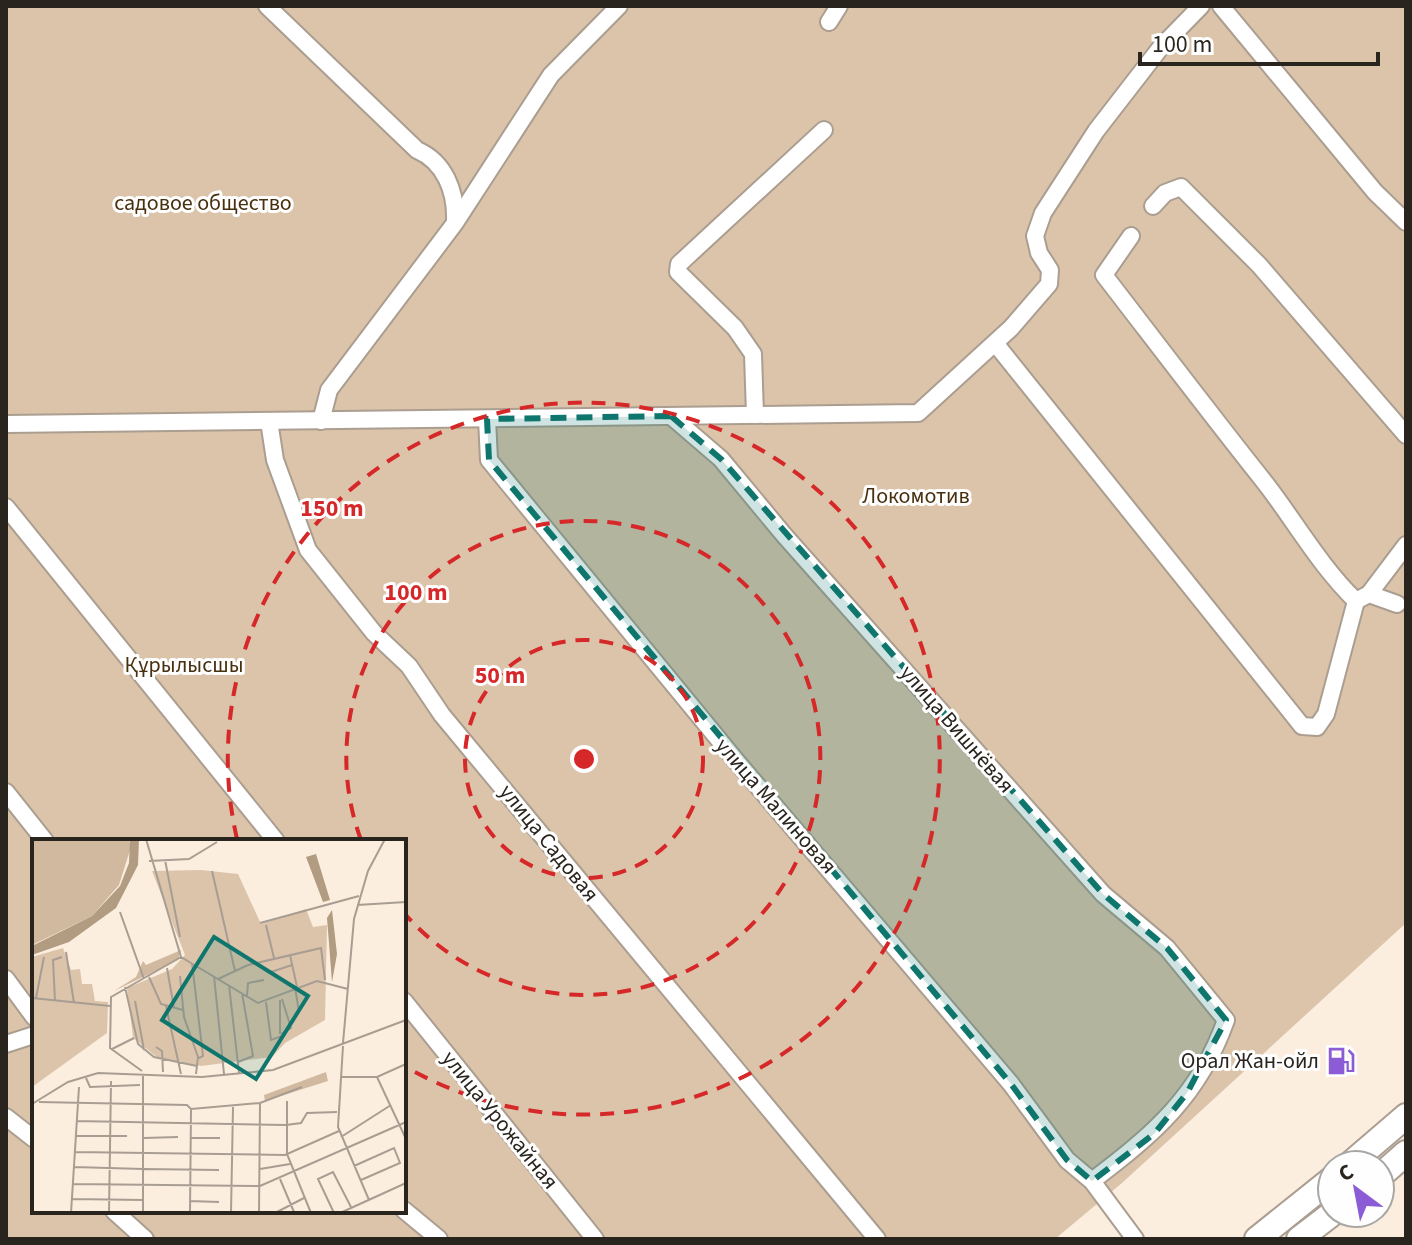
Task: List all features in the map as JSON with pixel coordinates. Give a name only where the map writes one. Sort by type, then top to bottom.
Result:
[{"type":"highway","points":[[1368,1149],[1406,1116]]},
{"type":"highway","points":[[1257,1239],[1316,1192]]},
{"type":"highway","points":[[1299,1239],[1316,1226]]},
{"type":"street","points":[[267,6],[417,150],[434,157],[455,197],[455,223]]},
{"type":"street","points":[[321,421],[329,390],[455,223],[551,75],[619,6]]},
{"type":"street","points":[[829,22],[839,6]]},
{"type":"street","points":[[6,424],[918,413],[995,343],[1049,284],[1050,270],[1039,253],[1035,236],[1043,213],[1096,131],[1161,47],[1201,6]]},
{"type":"street","points":[[1221,6],[1375,192],[1406,222]]},
{"type":"street","points":[[755,415],[753,354],[735,328],[678,272],[679,264],[824,130]]},
{"type":"street","points":[[1153,206],[1165,193],[1181,187],[1259,265],[1406,435]]},
{"type":"street","points":[[1131,236],[1104,275],[1174,371],[1267,486],[1332,577],[1362,597],[1397,604]]},
{"type":"street","points":[[995,343],[1302,726],[1317,727],[1326,714],[1362,597],[1406,545]]},
{"type":"street","name":"улица Вишнёвая","points":[[671,416],[721,459],[784,535],[1103,894],[1167,948],[1226,1020],[1217,1045],[1187,1093],[1154,1134],[1092,1181]]},
{"type":"street","name":"улица Малиновая","points":[[487,419],[489,460],[718,739],[1011,1084],[1067,1160],[1092,1181],[1135,1239]]},
{"type":"street","name":"улица Садовая","points":[[269,421],[275,460],[308,550],[374,633],[409,666],[442,715],[877,1239]]},
{"type":"street","points":[[6,507],[274,839]]},
{"type":"street","points":[[6,792],[43,839]]},
{"type":"street","points":[[6,979],[32,1014]]},
{"type":"street","name":"улица Урожайная","points":[[406,1003],[595,1239]]},
{"type":"street","points":[[6,1044],[32,1036]]},
{"type":"street","points":[[6,1117],[32,1137]]},
{"type":"street","points":[[406,1212],[439,1239]]},
{"type":"street","points":[[116,1213],[145,1239]]},
{"type":"highlighted area","points":[[671,416],[721,459],[1103,894],[1167,948],[1226,1020],[1187,1093],[1154,1134],[1092,1181],[1067,1160],[1011,1084],[489,460],[487,419]]},
{"type":"green space","name":"Локомотив","points":[[6,6],[1406,6],[1406,923],[1122,1183],[1055,1239],[6,1239]]},
{"type":"place","name":"Орал Жан-ойл","points":[[1341,1061]]},
{"type":"park label","name":"садовое общество","points":[[203,203]]},
{"type":"park label","name":"Құрылысшы","points":[[184,665]]}]
